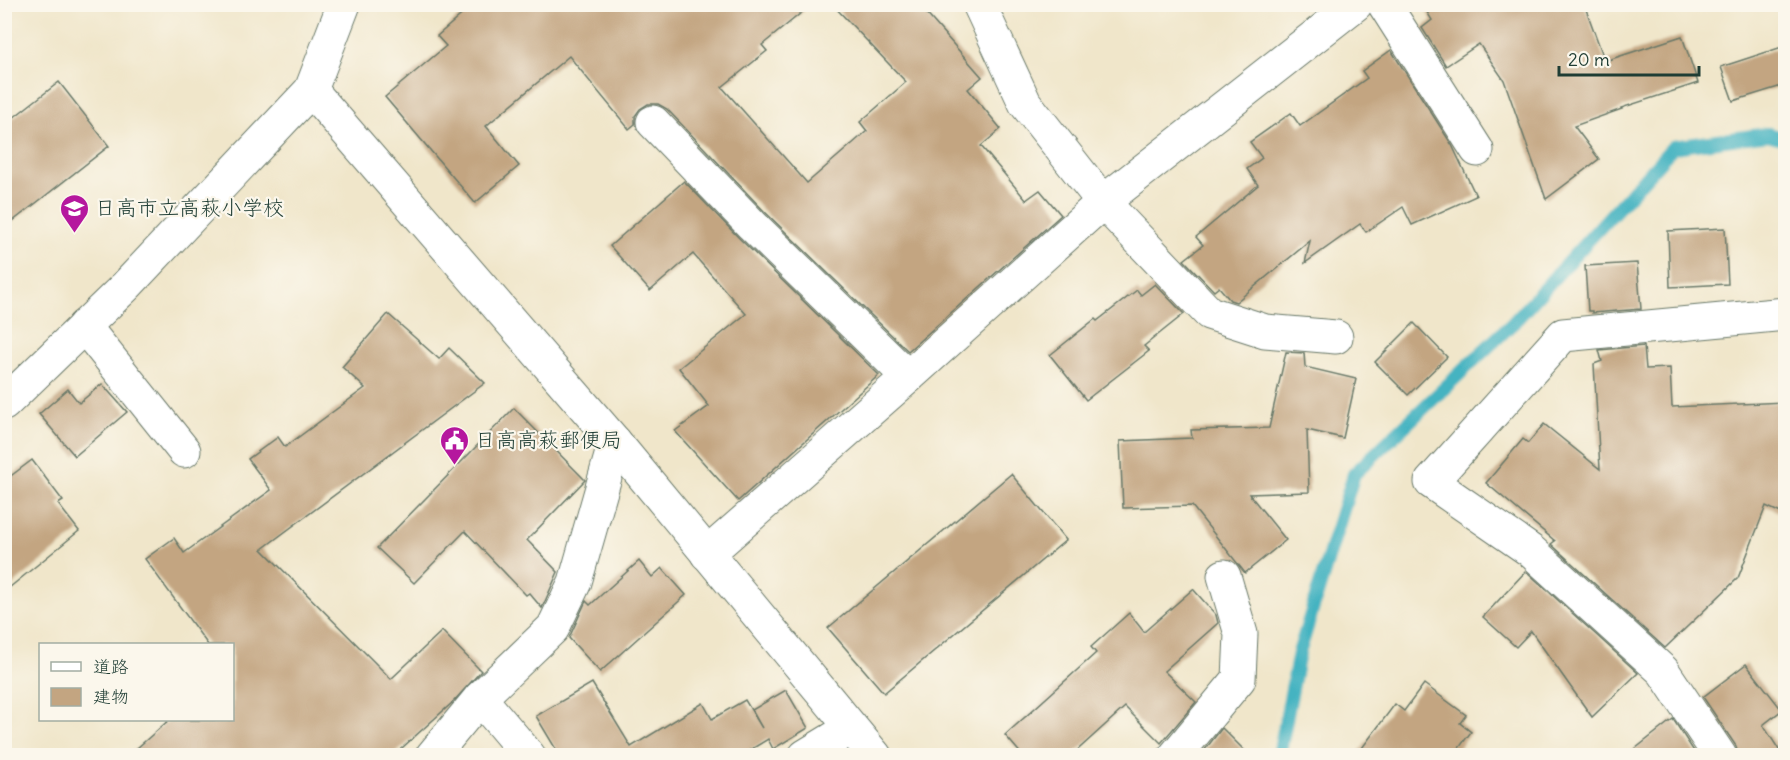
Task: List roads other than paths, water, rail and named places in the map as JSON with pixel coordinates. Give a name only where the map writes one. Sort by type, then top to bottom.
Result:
[{"type":"street","points":[[4,404],[126,286],[310,90],[344,4]]},
{"type":"street","points":[[979,4],[1025,103],[1103,201],[1209,313],[1265,331],[1336,337]]},
{"type":"street","points":[[707,554],[1103,201],[1356,4]]},
{"type":"street","points":[[1384,4],[1477,150]]},
{"type":"street","points":[[310,90],[615,442],[875,756]]},
{"type":"street","points":[[653,122],[752,225],[908,377]]},
{"type":"street","points":[[1720,756],[1663,671],[1531,551],[1431,482],[1563,335],[1785,314]]},
{"type":"street","points":[[84,327],[184,451]]},
{"type":"street","points":[[432,756],[480,698],[553,628],[576,582],[615,442]]},
{"type":"street","points":[[1175,756],[1239,679],[1241,634],[1224,576]]},
{"type":"street","points":[[480,698],[529,756]]},
{"type":"street","points":[[805,756],[851,728]]},
{"type":"waterway","points":[[1279,756],[1299,653],[1354,474],[1513,323],[1673,147],[1768,134],[1786,139]]},
{"type":"place","name":"日高市立高萩小学校","points":[[74,234]]},
{"type":"place","name":"日高高萩郵便局","points":[[454,466]]}]
